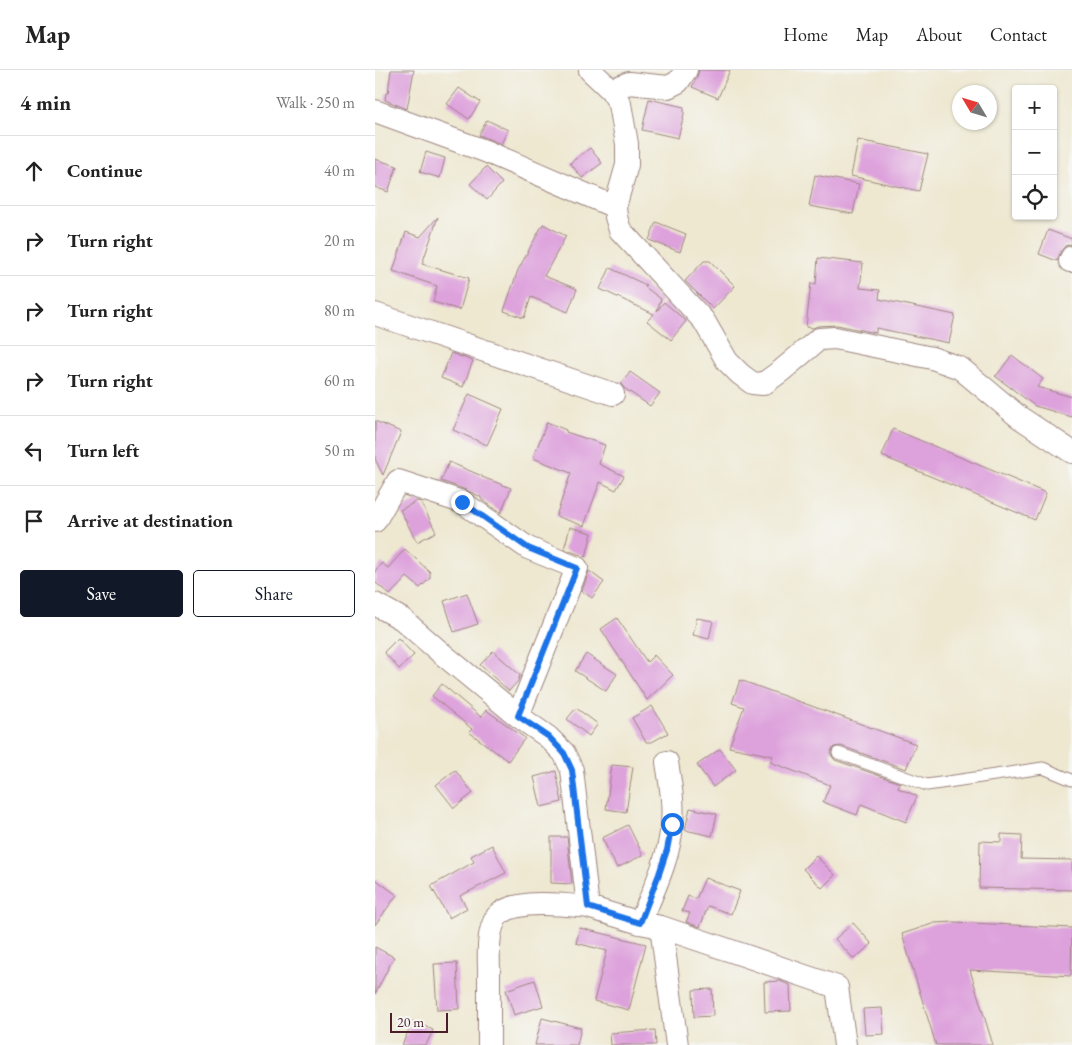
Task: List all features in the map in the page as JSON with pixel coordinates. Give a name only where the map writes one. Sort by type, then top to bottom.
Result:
[{"type":"street","points":[[590,70],[611,90],[620,104],[627,144],[627,165],[615,207],[620,230],[705,321],[727,361],[739,374],[752,383],[763,384],[819,339],[835,338],[932,358],[960,368],[1019,417],[1072,452]]},
{"type":"street","points":[[611,90],[629,83],[669,86],[677,82],[686,70]]},
{"type":"street","points":[[375,112],[485,151],[615,207]]},
{"type":"street","points":[[375,314],[613,394]]},
{"type":"street","points":[[375,521],[398,481],[462,502],[528,548],[577,568],[518,716]]},
{"type":"street","points":[[375,604],[402,619],[518,716],[549,737],[564,753],[572,770],[588,907]]},
{"type":"street","points":[[667,762],[672,794],[672,824],[667,850],[659,874],[650,925],[677,1045]]},
{"type":"street","points":[[489,1045],[489,949],[494,921],[509,908],[546,903],[588,907],[650,925],[837,987],[845,1045]]},
{"type":"lane","points":[[838,754],[927,785],[1043,768],[1072,780]]},
{"type":"building","points":[[391,70],[414,70],[407,109],[385,100],[386,93],[388,93]]},
{"type":"building","points":[[699,70],[730,70],[718,98],[692,87]]},
{"type":"building","points":[[459,88],[480,102],[469,119],[447,104]]},
{"type":"building","points":[[649,99],[684,107],[678,138],[642,130]]},
{"type":"building","points":[[487,120],[508,130],[501,144],[479,135]]},
{"type":"building","points":[[858,140],[928,154],[919,191],[851,176]]},
{"type":"building","points":[[590,148],[602,163],[582,178],[570,163]]},
{"type":"building","points":[[426,152],[445,158],[440,178],[420,172]]},
{"type":"building","points":[[375,159],[397,166],[388,192],[375,187]]},
{"type":"building","points":[[486,167],[502,183],[487,200],[470,184]]},
{"type":"building","points":[[815,175],[859,184],[853,214],[809,206]]},
{"type":"building","points":[[438,217],[422,264],[469,278],[460,310],[433,302],[437,286],[393,271],[406,232],[420,237]]},
{"type":"building","points":[[656,222],[686,234],[680,252],[649,240]]},
{"type":"building","points":[[543,224],[566,236],[544,276],[577,289],[568,312],[531,297],[524,318],[504,311],[518,270]]},
{"type":"building","points":[[1048,230],[1072,239],[1072,244],[1065,246],[1057,261],[1039,254]]},
{"type":"building","points":[[818,258],[863,263],[860,288],[880,290],[879,299],[955,315],[949,343],[876,328],[876,333],[837,325],[806,327],[811,283],[816,284]]},
{"type":"building","points":[[704,261],[710,261],[735,286],[713,309],[685,281]]},
{"type":"building","points":[[610,268],[646,285],[645,287],[661,299],[657,311],[664,302],[686,321],[671,340],[647,321],[654,314],[600,289]]},
{"type":"building","points":[[451,353],[473,361],[463,387],[441,378]]},
{"type":"building","points":[[1012,355],[1043,379],[1037,387],[1072,397],[1072,417],[1035,406],[995,376]]},
{"type":"building","points":[[630,372],[660,393],[650,406],[621,384]]},
{"type":"building","points":[[469,394],[503,409],[487,445],[453,430]]},
{"type":"building","points":[[375,421],[401,432],[383,475],[375,459]]},
{"type":"building","points":[[547,422],[566,430],[566,432],[605,445],[599,464],[624,476],[616,490],[600,482],[584,526],[556,516],[571,473],[533,458]]},
{"type":"building","points":[[893,429],[1046,493],[1035,520],[882,456]]},
{"type":"building","points":[[449,462],[511,488],[501,513],[481,499],[481,497],[441,481]]},
{"type":"building","points":[[417,501],[421,502],[436,532],[417,542],[400,510]]},
{"type":"building","points":[[570,527],[592,533],[586,557],[564,549]]},
{"type":"building","points":[[405,549],[430,572],[430,578],[420,588],[407,577],[390,595],[375,582],[375,571],[382,563],[388,568]]},
{"type":"building","points":[[589,571],[604,582],[592,598],[582,591]]},
{"type":"building","points":[[467,593],[478,624],[454,632],[444,601]]},
{"type":"building","points":[[617,618],[647,662],[654,655],[673,675],[647,700],[601,629]]},
{"type":"building","points":[[697,618],[713,621],[709,639],[693,635]]},
{"type":"building","points":[[398,638],[414,655],[399,669],[384,652]]},
{"type":"building","points":[[493,651],[520,675],[518,681],[509,691],[480,665]]},
{"type":"building","points":[[586,654],[617,674],[606,691],[575,671]]},
{"type":"building","points":[[740,680],[916,744],[906,769],[841,746],[834,747],[831,751],[831,755],[835,760],[900,783],[898,788],[917,796],[906,822],[861,804],[857,815],[823,802],[830,785],[770,762],[773,756],[729,747],[744,707],[732,703]]},
{"type":"building","points":[[442,684],[481,717],[486,710],[525,738],[508,761],[469,732],[472,729],[432,696]]},
{"type":"building","points":[[652,706],[668,733],[652,742],[646,742],[632,718]]},
{"type":"building","points":[[576,708],[598,724],[589,736],[567,719]]},
{"type":"building","points":[[720,749],[736,770],[713,787],[697,765]]},
{"type":"building","points":[[612,765],[633,767],[626,812],[606,809]]},
{"type":"building","points":[[455,770],[473,793],[454,808],[436,785]]},
{"type":"building","points":[[556,771],[562,802],[541,807],[534,777]]},
{"type":"building","points":[[690,808],[717,814],[712,836],[685,830]]},
{"type":"building","points":[[628,825],[643,855],[617,868],[602,838]]},
{"type":"building","points":[[1001,834],[1022,835],[1021,859],[1072,860],[1072,890],[979,888],[980,841],[1001,842]]},
{"type":"building","points":[[551,837],[567,837],[572,884],[551,883]]},
{"type":"building","points":[[492,845],[506,873],[460,896],[467,908],[449,918],[431,886],[474,862],[471,856]]},
{"type":"building","points":[[816,856],[835,875],[822,888],[803,869]]},
{"type":"building","points":[[705,878],[740,891],[731,914],[708,906],[700,927],[686,922],[690,913],[682,911],[688,896],[696,899]]},
{"type":"building","points":[[375,879],[397,895],[375,925]]},
{"type":"building","points":[[954,922],[1072,928],[1071,976],[970,970],[993,1045],[936,1045],[902,934],[935,923]]},
{"type":"building","points":[[853,923],[872,944],[854,959],[835,939]]},
{"type":"building","points":[[580,928],[646,944],[629,1010],[594,1001],[607,951],[576,943]]},
{"type":"building","points":[[375,947],[394,957],[375,994]]},
{"type":"building","points":[[457,963],[459,1009],[437,1010],[434,964]]},
{"type":"building","points":[[535,980],[543,1006],[514,1015],[506,990]]},
{"type":"building","points":[[780,981],[790,985],[791,1011],[765,1012],[764,982]]},
{"type":"building","points":[[712,989],[713,1016],[694,1017],[693,990]]},
{"type":"building","points":[[882,1008],[884,1034],[865,1035],[863,1009]]},
{"type":"building","points":[[542,1018],[581,1028],[577,1045],[535,1045]]},
{"type":"building","points":[[413,1021],[433,1030],[426,1045],[402,1045]]},
{"type":"building","points":[[655,1030],[656,1045],[611,1045],[610,1033]]},
{"type":"route","points":[[462,502],[528,548],[577,568],[518,716],[549,737],[564,753],[572,770],[588,907],[640,923],[667,850],[672,824]]}]
